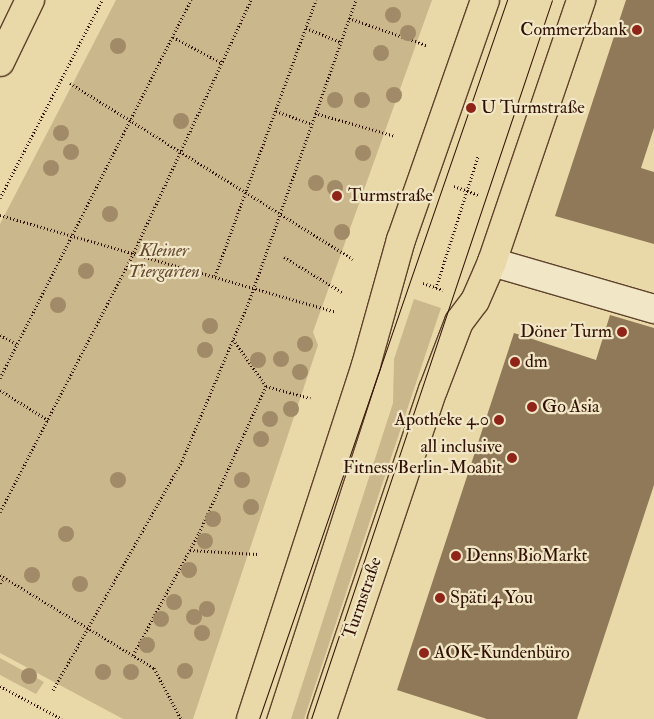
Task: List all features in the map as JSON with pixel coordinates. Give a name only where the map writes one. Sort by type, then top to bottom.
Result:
[{"type":"main road","points":[[0,62],[30,0]]},
{"type":"main road","points":[[251,719],[366,365],[401,240],[485,0]]},
{"type":"main road","name":"Turmstraße","points":[[322,719],[433,390],[459,322],[475,300],[492,262],[581,0]]},
{"type":"street","points":[[492,262],[654,309]]},
{"type":"path","points":[[0,198],[102,0]]},
{"type":"path","points":[[0,378],[191,0]]},
{"type":"path","points":[[0,512],[134,252],[251,0]]},
{"type":"path","points":[[215,276],[316,0]]},
{"type":"path","points":[[53,690],[182,461],[254,288],[356,0]]},
{"type":"path","points":[[349,18],[426,45]]},
{"type":"path","points":[[306,28],[341,42]]},
{"type":"path","points":[[173,37],[222,63]]},
{"type":"path","points":[[70,83],[245,195],[353,259]]},
{"type":"path","points":[[276,111],[312,124]]},
{"type":"path","points":[[315,113],[395,136]]},
{"type":"path","points":[[436,288],[469,191],[478,156]]},
{"type":"path","points":[[452,185],[479,194]]},
{"type":"path","points":[[0,214],[335,312]]},
{"type":"path","points":[[284,257],[342,292]]},
{"type":"path","points":[[420,282],[446,291]]},
{"type":"path","points":[[0,335],[17,344]]},
{"type":"path","points":[[233,338],[266,386],[310,398]]},
{"type":"path","points":[[132,655],[190,550],[266,386]]},
{"type":"path","points":[[0,390],[48,420]]},
{"type":"path","points":[[190,550],[258,554]]},
{"type":"path","points":[[0,575],[154,668],[181,719]]},
{"type":"path","points":[[0,583],[4,578]]},
{"type":"path","points":[[0,686],[62,719]]},
{"type":"green space","name":"Kleiner Tiergarten","points":[[116,0],[432,0],[313,332],[318,345],[193,719],[123,719],[0,653],[0,224]]},
{"type":"green space","points":[[414,299],[441,308],[304,719],[291,719],[393,403],[394,359]]},
{"type":"green space","points":[[0,658],[44,682],[36,694],[0,675]]},
{"type":"building","points":[[626,0],[654,0],[654,128],[641,168],[654,172],[654,244],[555,216]]},
{"type":"building","points":[[610,315],[654,328],[654,485],[577,719],[487,719],[397,690],[514,333],[596,360]]},
{"type":"tram line","points":[[259,719],[507,0]]},
{"type":"tram line","points":[[311,719],[552,0]]},
{"type":"place","name":"Commerzbank","points":[[637,30]]},
{"type":"place","name":"U Turmstraße","points":[[471,108]]},
{"type":"place","name":"Turmstraße","points":[[337,196]]},
{"type":"place","name":"Döner Turm","points":[[622,332]]},
{"type":"place","name":"dm","points":[[515,362]]},
{"type":"place","name":"Go Asia","points":[[532,407]]},
{"type":"place","name":"Apotheke 4.0","points":[[499,420]]},
{"type":"place","name":"all inclusive Fitness Berlin-Moabit","points":[[512,458]]},
{"type":"place","name":"Denns BioMarkt","points":[[456,556]]},
{"type":"place","name":"Späti 4 You","points":[[440,598]]},
{"type":"place","name":"AOK-Kundenbüro","points":[[424,653]]}]
